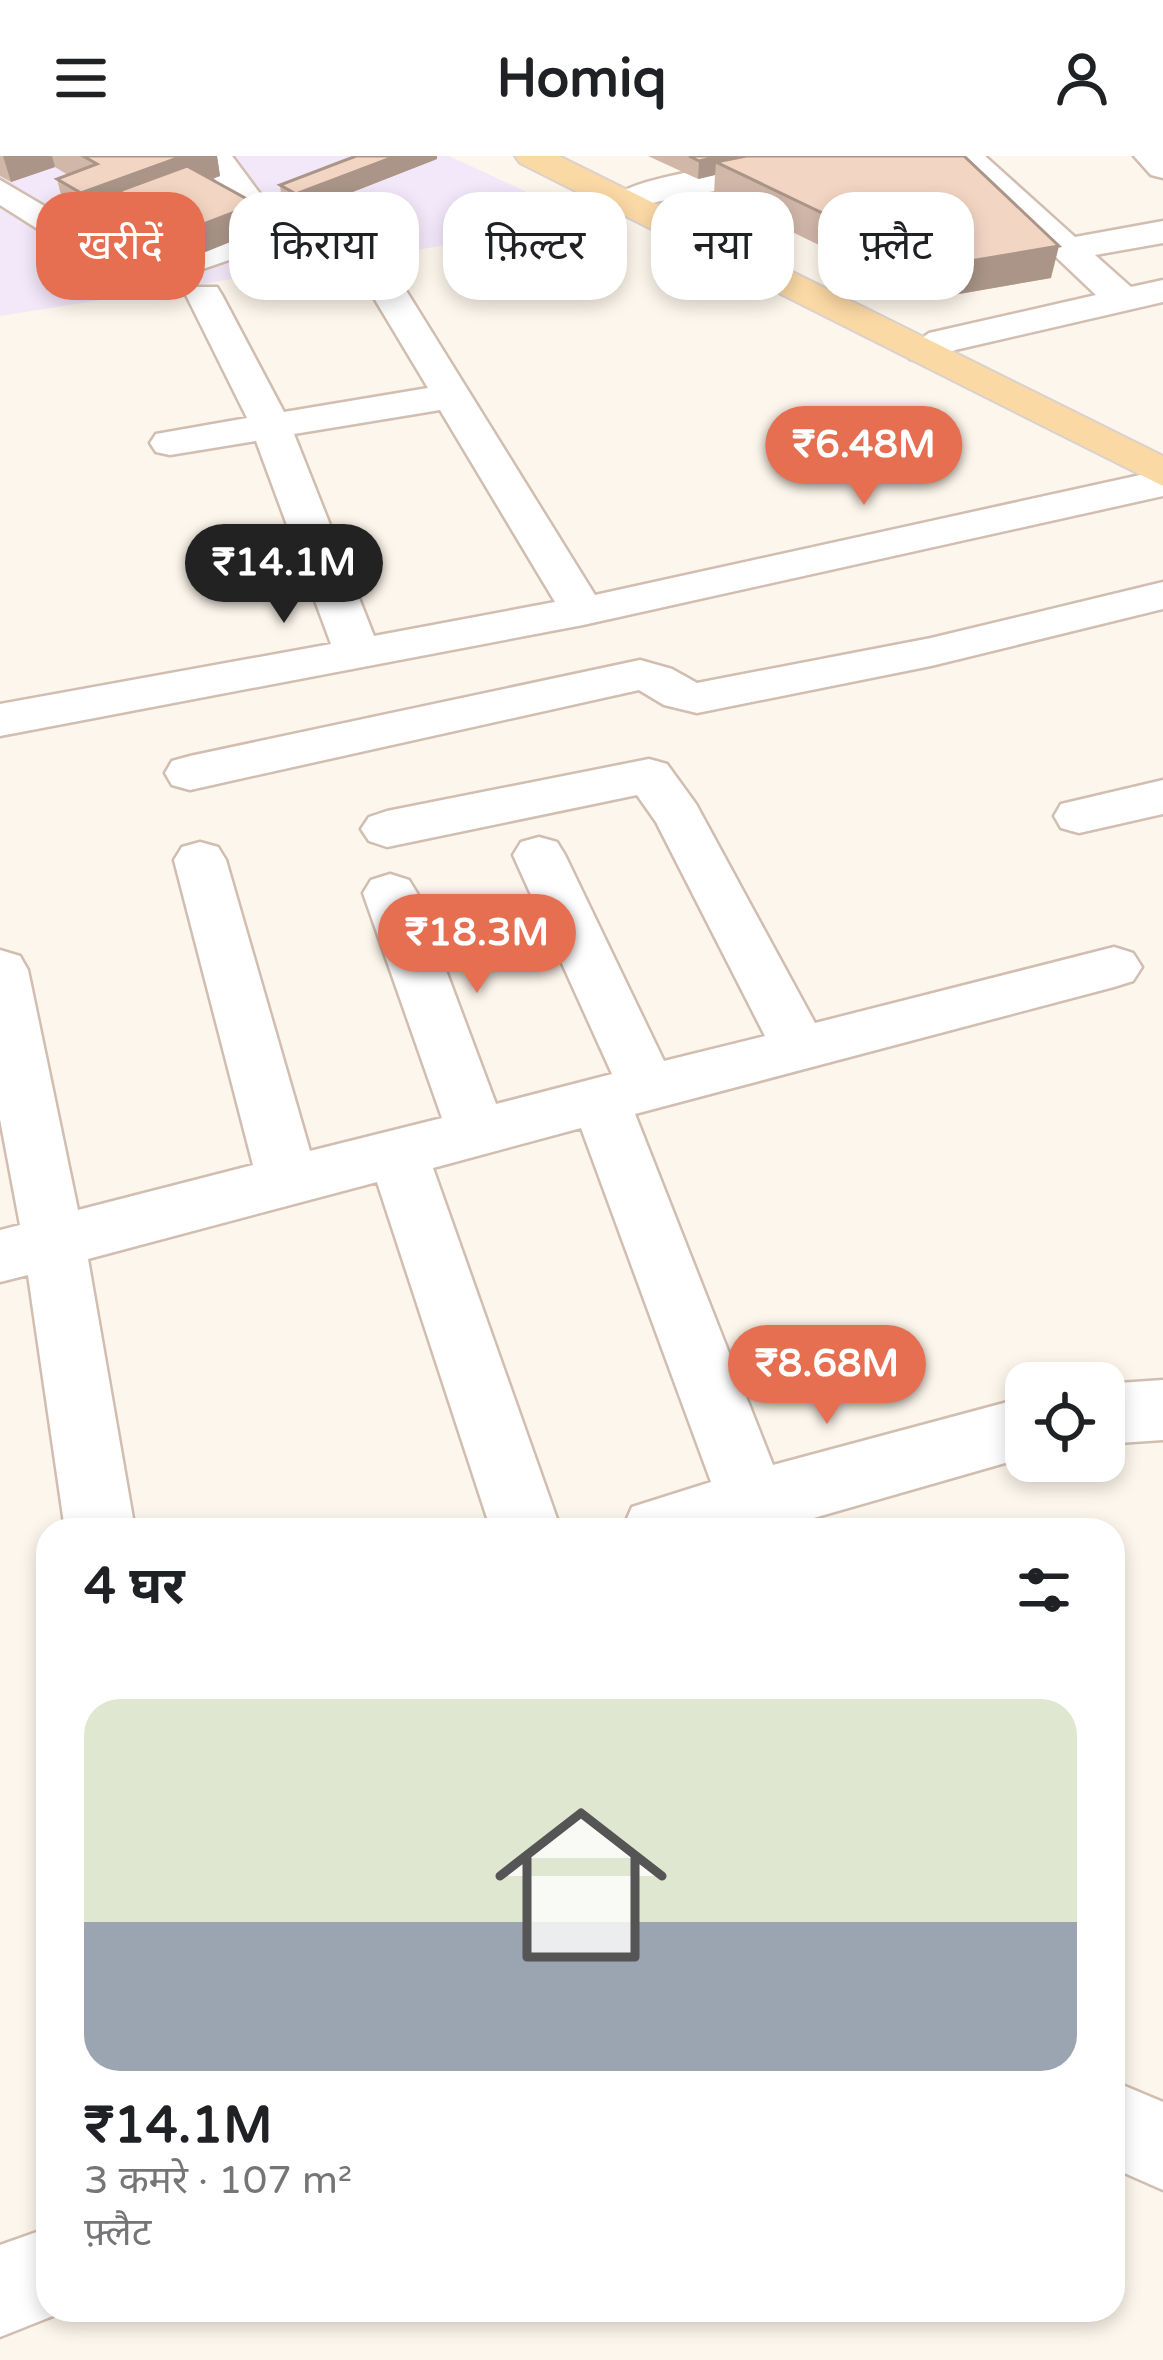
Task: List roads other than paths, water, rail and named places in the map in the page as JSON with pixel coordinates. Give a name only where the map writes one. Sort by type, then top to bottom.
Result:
[{"type":"main road","points":[[532,156],[636,198],[1163,452]]},
{"type":"main road","points":[[570,156],[636,198]]},
{"type":"main road","points":[[933,345],[1163,473]]},
{"type":"street","points":[[0,190],[142,279],[272,233],[215,156]]},
{"type":"street","points":[[636,198],[848,156]]},
{"type":"street","points":[[965,156],[1123,300]]},
{"type":"street","points":[[1150,156],[1163,168]]},
{"type":"street","points":[[1065,250],[1163,232]]},
{"type":"street","points":[[933,345],[1163,291]]},
{"type":"street","points":[[205,297],[271,426],[358,654]]},
{"type":"street","points":[[394,300],[583,610]]},
{"type":"street","points":[[170,443],[452,396]]},
{"type":"street","points":[[0,720],[583,610],[1163,483]]},
{"type":"street","points":[[190,772],[640,675],[656,679],[681,697],[697,698],[931,652],[1163,595]]},
{"type":"street","points":[[387,830],[650,776],[678,815],[799,1047]]},
{"type":"street","points":[[1079,816],[1163,797]]},
{"type":"street","points":[[539,855],[622,1092],[753,1502]]},
{"type":"street","points":[[200,860],[288,1181]]},
{"type":"street","points":[[390,893],[476,1132]]},
{"type":"street","points":[[27,1249],[1114,967]]},
{"type":"street","points":[[0,970],[27,1249],[97,1518]]},
{"type":"street","points":[[397,1152],[522,1518]]},
{"type":"street","points":[[1125,1413],[1163,1411]]},
{"type":"street","points":[[698,1518],[1005,1433]]},
{"type":"street","points":[[1125,2129],[1163,2146]]},
{"type":"street","points":[[0,2291],[36,2278]]}]
